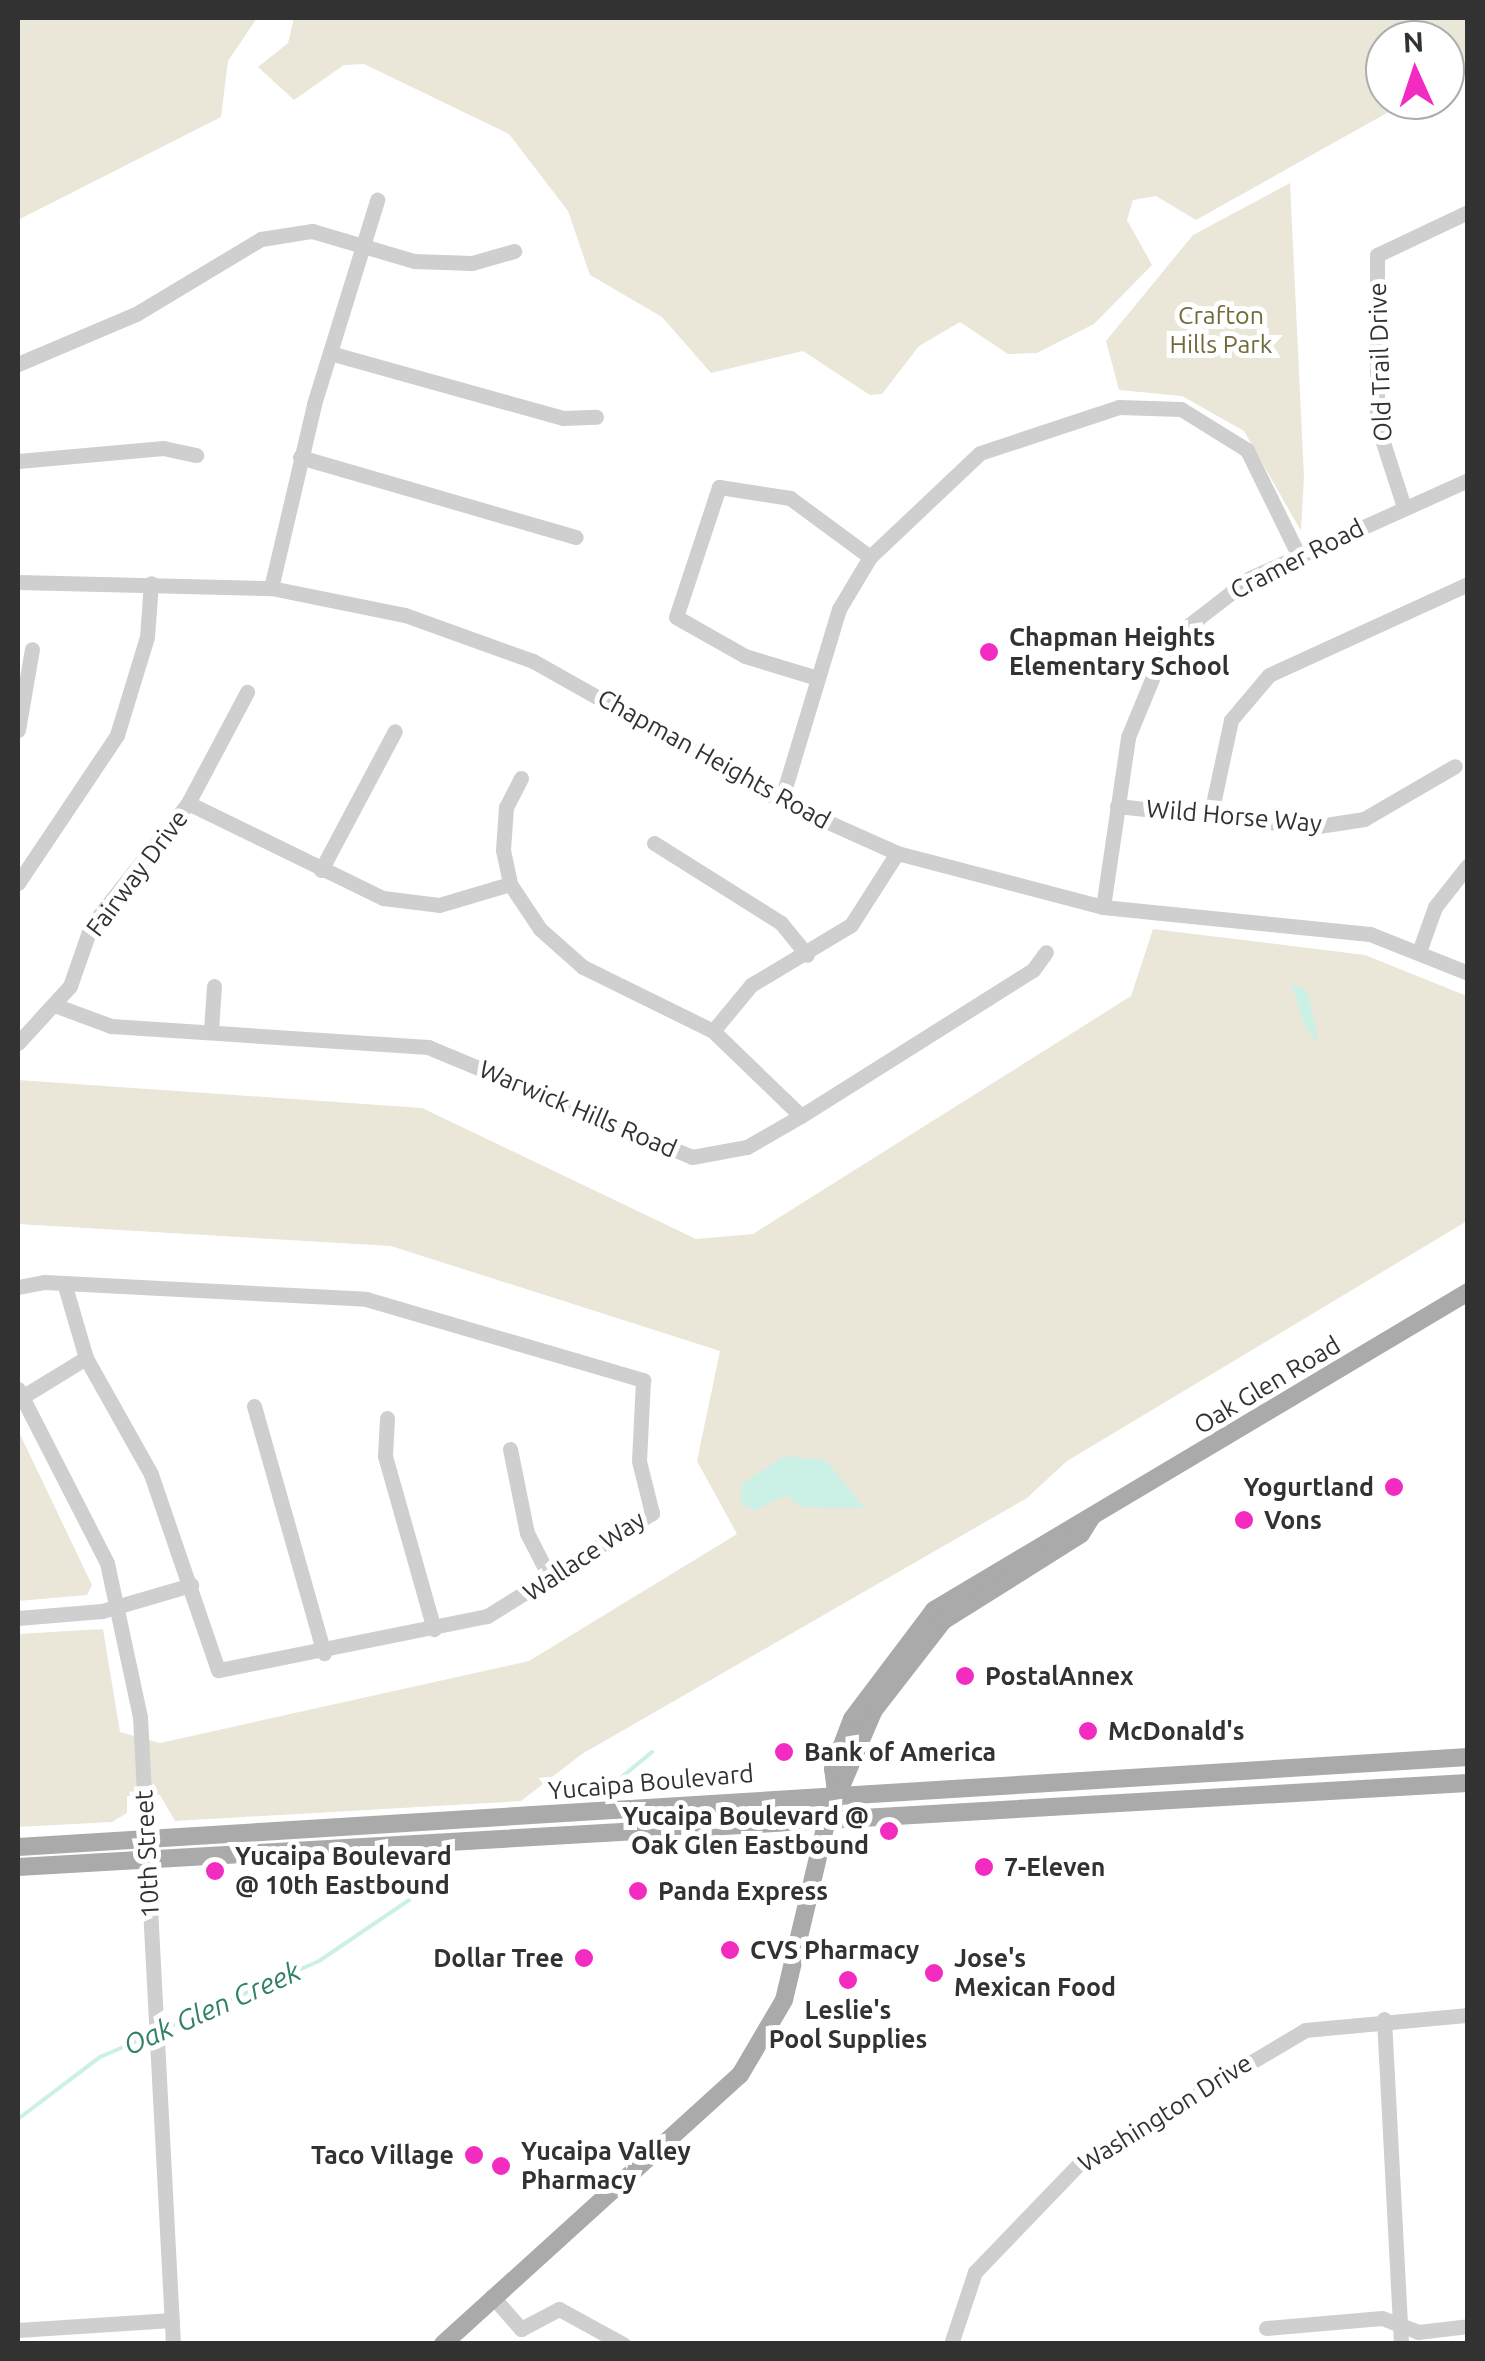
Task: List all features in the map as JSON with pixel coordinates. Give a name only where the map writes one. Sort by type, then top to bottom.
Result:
[{"type":"main road","name":"Oak Glen Road","points":[[443,2344],[492,2296],[700,2118],[759,2049],[793,1976],[836,1792],[874,1710],[943,1621],[1081,1534],[1091,1518],[1468,1292]]},
{"type":"main road","name":"Yucaipa Boulevard","points":[[18,1846],[836,1792],[1468,1757]]},
{"type":"main road","name":"Yucaipa Boulevard","points":[[18,1867],[1468,1782]]},
{"type":"street","points":[[271,588],[300,456],[377,200]]},
{"type":"street","name":"Old Trail Drive","points":[[1404,507],[1377,424],[1377,255],[1468,212]]},
{"type":"street","points":[[18,364],[136,314],[261,239],[312,230],[362,248],[472,263],[514,251]]},
{"type":"street","points":[[330,353],[563,418],[596,417]]},
{"type":"street","points":[[781,801],[814,677],[838,609],[870,557],[980,453],[1142,405],[1181,409],[1230,433],[1260,471],[1298,554]]},
{"type":"street","points":[[18,461],[163,448],[196,455]]},
{"type":"street","points":[[300,456],[576,538]]},
{"type":"street","name":"Cramer Road","points":[[1103,907],[1128,736],[1159,662],[1222,596],[1298,554],[1468,480]]},
{"type":"street","points":[[814,677],[745,656],[676,617],[719,487],[790,498],[870,557]]},
{"type":"street","name":"Chapman Heights Road","points":[[18,582],[271,588],[404,616],[518,654],[781,801],[898,854],[1103,907],[1332,927],[1420,949],[1468,972]]},
{"type":"street","points":[[18,883],[117,735],[143,656],[151,584]]},
{"type":"street","points":[[1210,818],[1231,720],[1269,675],[1468,584]]},
{"type":"street","points":[[18,730],[32,649]]},
{"type":"street","name":"Fairway Drive","points":[[18,1043],[57,1006],[91,926],[188,803],[248,692]]},
{"type":"street","points":[[320,870],[394,731]]},
{"type":"street","name":"Wild Horse Way","points":[[1117,806],[1210,818],[1347,823],[1455,766]]},
{"type":"street","points":[[521,778],[506,807],[510,884],[540,929],[584,967],[714,1030],[800,1116]]},
{"type":"street","points":[[188,803],[382,898],[439,906],[510,884]]},
{"type":"street","points":[[654,843],[781,923],[807,955]]},
{"type":"street","points":[[714,1030],[751,985],[807,955],[866,909],[898,854]]},
{"type":"street","points":[[1420,949],[1435,907],[1468,865]]},
{"type":"street","name":"Warwick Hills Road","points":[[57,1006],[111,1026],[428,1047],[692,1158],[747,1147],[1033,970],[1046,952]]},
{"type":"street","points":[[212,1030],[214,986]]},
{"type":"street","name":"Wallace Way","points":[[18,1288],[64,1282],[366,1299],[643,1380],[639,1461],[652,1513],[552,1580],[487,1616],[324,1653],[218,1670],[151,1474],[86,1358],[64,1282]]},
{"type":"street","points":[[20,1393],[86,1358]]},
{"type":"street","name":"10th Street","points":[[20,1393],[89,1520],[118,1608],[140,1717],[173,2344]]},
{"type":"street","points":[[254,1406],[324,1653]]},
{"type":"street","points":[[387,1418],[385,1456],[434,1629]]},
{"type":"street","points":[[510,1448],[527,1533],[552,1580]]},
{"type":"street","points":[[18,1618],[118,1608],[191,1584]]},
{"type":"street","name":"Washington Drive","points":[[951,2344],[975,2272],[1078,2165],[1279,2042],[1384,2019],[1468,2015]]},
{"type":"street","points":[[1384,2019],[1401,2344]]},
{"type":"street","points":[[492,2296],[521,2329],[559,2309],[623,2344]]},
{"type":"street","points":[[18,2330],[172,2320]]},
{"type":"street","points":[[1266,2328],[1400,2320],[1418,2332],[1468,2326]]},
{"type":"green space","points":[[18,18],[257,18],[228,61],[221,117],[18,220]]},
{"type":"green space","points":[[294,18],[1467,18],[1468,71],[1465,72],[1465,20],[1365,20],[1365,120],[1374,120],[1196,220],[1156,196],[1133,200],[1127,220],[1152,265],[1094,324],[1037,353],[1008,354],[960,322],[919,346],[882,394],[870,395],[803,351],[711,373],[662,317],[590,275],[568,211],[509,134],[364,64],[344,65],[294,100],[258,67],[288,43]]},
{"type":"green space","name":"Crafton Hills Park","points":[[1290,183],[1304,477],[1301,531],[1244,431],[1182,396],[1119,390],[1106,341],[1193,235]]},
{"type":"green space","points":[[1153,929],[1365,955],[1467,996],[1467,1221],[1067,1461],[1027,1498],[582,1754],[521,1801],[175,1821],[160,1795],[127,1796],[127,1813],[112,1822],[18,1827],[18,1634],[103,1629],[120,1732],[160,1743],[529,1661],[737,1534],[697,1461],[720,1351],[391,1246],[18,1224],[18,1080],[422,1108],[696,1239],[753,1234],[1131,996]]},
{"type":"green space","points":[[18,1430],[92,1585],[87,1595],[18,1601]]},
{"type":"shaded area","points":[[1291,983],[1308,992],[1319,1045],[1305,1026]]},
{"type":"shaded area","points":[[784,1456],[826,1460],[864,1508],[802,1507],[786,1495],[755,1510],[741,1504],[742,1484]]},
{"type":"waterway","name":"Oak Glen Creek","points":[[574,1785],[605,1791],[652,1752]]},
{"type":"waterway","name":"Oak Glen Creek","points":[[162,2030],[319,1961],[409,1900]]},
{"type":"waterway","name":"Oak Glen Creek","points":[[18,2119],[100,2057],[154,2034]]},
{"type":"place","name":"Chapman Heights Elementary School","points":[[989,652]]},
{"type":"place","name":"Yogurtland","points":[[1394,1487]]},
{"type":"place","name":"Vons","points":[[1244,1520]]},
{"type":"place","name":"PostalAnnex","points":[[965,1676]]},
{"type":"place","name":"McDonald's","points":[[1088,1731]]},
{"type":"place","name":"Bank of America","points":[[784,1752]]},
{"type":"place","name":"Yucaipa Boulevard @ Oak Glen Eastbound","points":[[889,1831]]},
{"type":"place","name":"7-Eleven","points":[[984,1867]]},
{"type":"place","name":"Yucaipa Boulevard @ 10th Eastbound","points":[[215,1871]]},
{"type":"place","name":"Panda Express","points":[[638,1891]]},
{"type":"place","name":"CVS Pharmacy","points":[[730,1950]]},
{"type":"place","name":"Dollar Tree","points":[[584,1958]]},
{"type":"place","name":"Jose's Mexican Food","points":[[934,1973]]},
{"type":"place","name":"Leslie's Pool Supplies","points":[[848,1980]]},
{"type":"place","name":"Taco Village","points":[[474,2155]]},
{"type":"place","name":"Yucaipa Valley Pharmacy","points":[[501,2166]]}]
